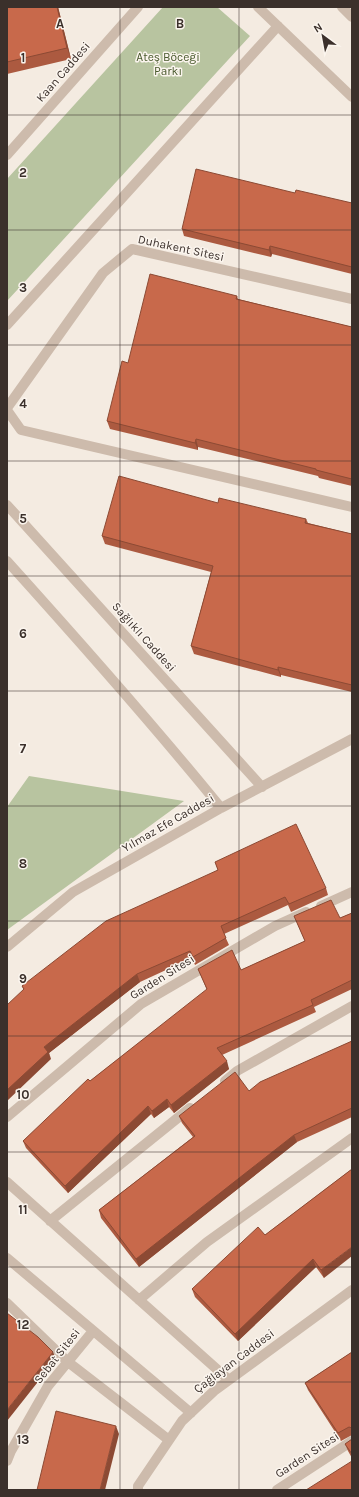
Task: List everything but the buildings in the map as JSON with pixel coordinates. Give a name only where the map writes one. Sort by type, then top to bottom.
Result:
[{"type":"street","name":"Kaan Caddesi","points":[[7,155],[138,7]]},
{"type":"street","points":[[258,7],[352,97]]},
{"type":"street","points":[[342,7],[352,17]]},
{"type":"street","points":[[7,325],[278,26]]},
{"type":"street","name":"Duhakent Sitesi","points":[[352,299],[132,248],[103,273],[7,409],[21,430],[352,507]]},
{"type":"street","name":"Sağlıklı Caddesi","points":[[7,505],[262,787]]},
{"type":"street","points":[[7,561],[96,659],[172,747],[221,808]]},
{"type":"street","name":"Yılmaz Efe Caddesi","points":[[7,947],[73,892],[221,808],[351,742]]},
{"type":"street","name":"Garden Sitesi","points":[[7,1117],[141,1004],[275,926],[352,892]]},
{"type":"street","points":[[218,1086],[237,1071],[352,1006]]},
{"type":"street","points":[[50,1221],[200,1100]]},
{"type":"street","points":[[139,1300],[207,1242],[352,1138]]},
{"type":"street","points":[[7,1182],[229,1380]]},
{"type":"street","points":[[9,1264],[93,1331],[190,1413]]},
{"type":"street","name":"Çağlayan Caddesi","points":[[138,1490],[138,1486],[168,1440],[190,1413],[214,1391],[352,1290]]},
{"type":"street","points":[[7,1303],[68,1362],[168,1440]]},
{"type":"street","name":"Sebat Sitesi","points":[[7,1461],[11,1451],[48,1386],[93,1331]]},
{"type":"street","name":"Garden Sitesi","points":[[277,1490],[352,1441]]},
{"type":"green space","name":"Ateş Böceği Parkı","points":[[163,7],[217,7],[250,36],[7,301],[7,179]]},
{"type":"green space","points":[[29,776],[184,801],[7,930],[7,807]]}]
